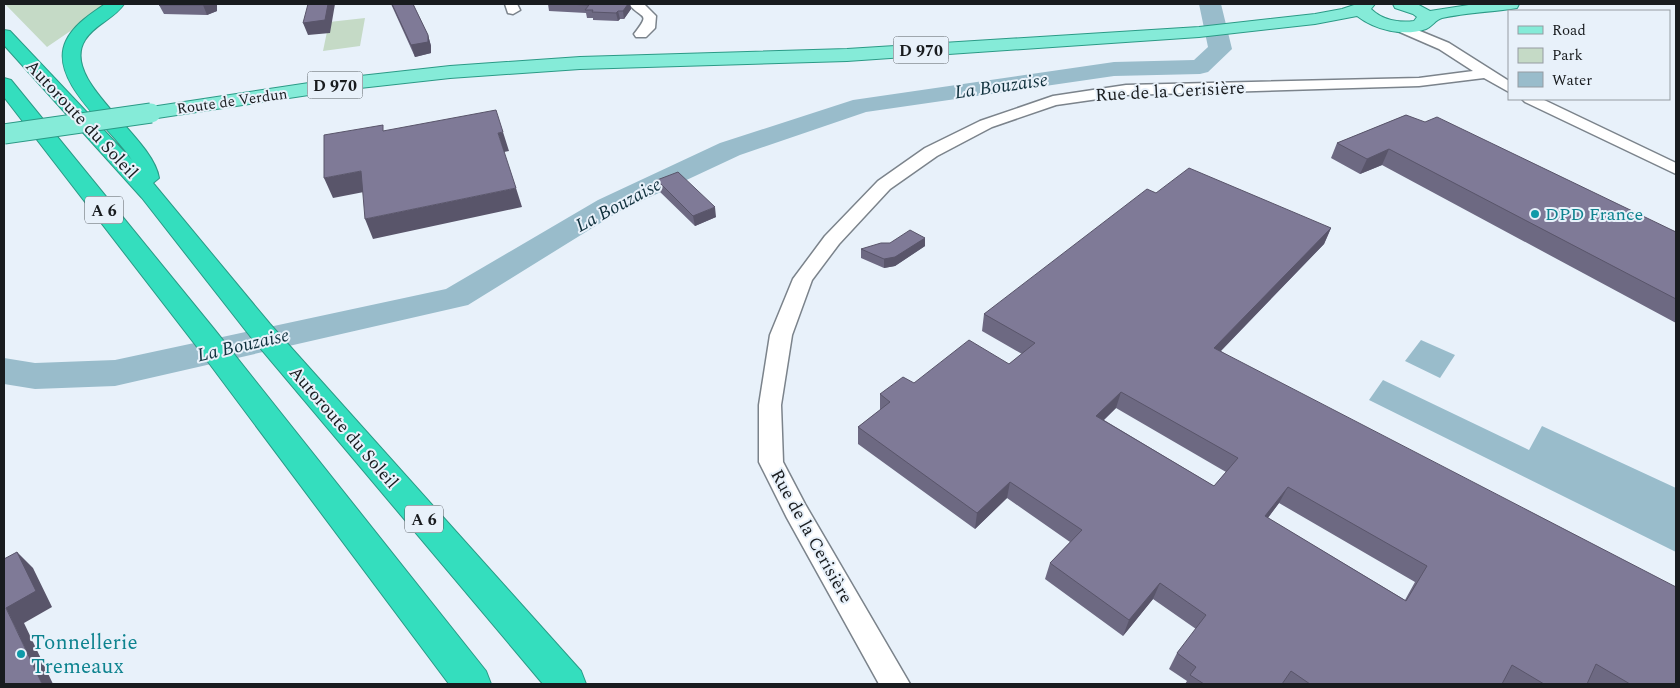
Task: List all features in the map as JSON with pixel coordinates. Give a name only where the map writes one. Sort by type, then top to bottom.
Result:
[{"type":"highway","points":[[116,4],[84,28],[72,45],[70,62],[76,78],[87,93],[128,139],[147,165],[150,193]]},
{"type":"highway","name":"Autoroute du Soleil","points":[[4,35],[150,193],[260,330],[567,684]]},
{"type":"highway","name":"Autoroute du Soleil","points":[[4,84],[204,336],[472,684]]},
{"type":"main road","points":[[1404,4],[1460,4]]},
{"type":"main road","points":[[1404,4],[1419,10],[1425,22]]},
{"type":"main road","points":[[1364,6],[1367,16],[1390,24],[1413,26],[1425,22],[1437,14],[1511,4]]},
{"type":"main road","name":"D 970","points":[[1315,20],[1350,13],[1364,6]]},
{"type":"main road","name":"D 970","points":[[1315,20],[1367,20],[1390,24]]},
{"type":"main road","name":"Route de Verdun","points":[[4,134],[342,84],[520,67],[847,55],[1199,32],[1315,20]]},
{"type":"street","points":[[635,4],[649,13],[651,18],[648,28],[641,34]]},
{"type":"street","points":[[1425,22],[1444,46]]},
{"type":"street","points":[[1390,24],[1444,46],[1508,87]]},
{"type":"street","name":"Rue de la Cerisière","points":[[894,684],[796,511],[771,462],[770,405],[781,334],[803,279],[832,240],[884,185],[931,152],[986,124],[1053,101],[1126,90],[1419,82],[1485,74]]},
{"type":"street","points":[[1532,100],[1676,169]]},
{"type":"green space","points":[[5,4],[110,4],[47,47]]},
{"type":"green space","points":[[365,18],[360,46],[323,51],[329,22]]},
{"type":"water","points":[[1421,340],[1455,355],[1440,378],[1405,361]]},
{"type":"water","points":[[1383,380],[1529,450],[1542,426],[1676,488],[1676,552],[1369,400]]},
{"type":"building","points":[[162,4],[207,4],[159,5]]},
{"type":"building","points":[[308,4],[328,4],[325,20],[303,23]]},
{"type":"building","points":[[392,4],[413,4],[428,35],[428,42],[411,45]]},
{"type":"building","points":[[564,4],[628,4],[623,11],[616,13],[585,10],[589,5]]},
{"type":"building","points":[[496,110],[503,132],[498,133],[516,188],[365,219],[361,171],[324,178],[324,135],[383,125],[383,131]]},
{"type":"building","name":"DPD France","points":[[1406,115],[1425,122],[1437,117],[1676,232],[1676,299],[1389,149],[1367,159],[1337,143]]},
{"type":"building","points":[[1189,168],[1331,228],[1214,348],[1676,587],[1676,684],[1630,684],[1596,664],[1587,684],[1544,684],[1512,665],[1502,684],[1310,684],[1291,671],[1282,684],[1204,684],[1190,675],[1196,667],[1177,653],[1206,615],[1160,583],[1129,620],[1050,563],[1082,530],[1010,482],[977,513],[858,427],[890,402],[880,394],[903,377],[914,383],[969,340],[1009,364],[1035,343],[984,314],[1147,189],[1156,193]],"holes":[[[1121,392],[1238,458],[1214,486],[1096,416]],[[1288,487],[1427,566],[1406,601],[1265,516]]]},
{"type":"building","points":[[678,172],[715,207],[693,216],[657,180]]},
{"type":"building","points":[[910,230],[925,238],[895,257],[884,259],[861,249],[881,243],[890,243]]},
{"type":"building","points":[[17,552],[36,591],[6,608],[42,684],[4,684],[4,559]]},
{"type":"waterway","name":"La Bouzaise","points":[[4,371],[35,376],[115,373],[456,297],[608,206],[730,149],[862,105],[1114,69],[1200,67],[1220,49],[1210,4]]},
{"type":"place","name":"DPD France","points":[[1535,214]]},
{"type":"place","name":"Tonnellerie Tremeaux","points":[[21,654]]}]
